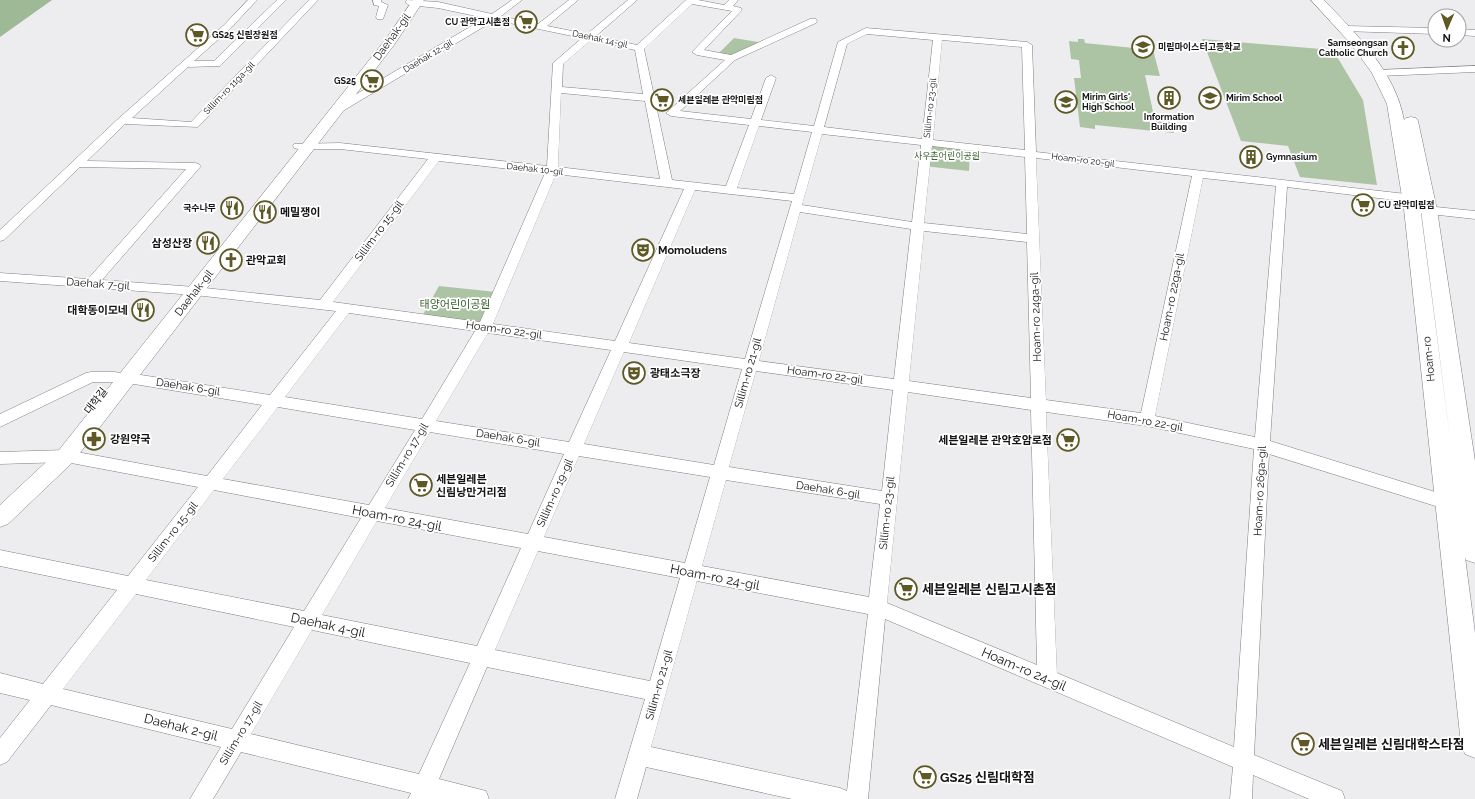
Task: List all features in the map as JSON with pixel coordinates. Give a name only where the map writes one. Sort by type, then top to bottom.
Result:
[{"type":"main road","name":"Hoam-ro","points":[[1317,0],[1349,29],[1383,73],[1394,104],[1417,206],[1445,502],[1475,744]]},
{"type":"main road","points":[[1323,0],[1349,29]]},
{"type":"main road","points":[[1417,206],[1456,398],[1475,552]]},
{"type":"street","points":[[0,237],[122,121],[186,64],[253,0]]},
{"type":"street","points":[[186,64],[217,64],[282,0]]},
{"type":"street","name":"Sillim-ro 11ga-gil","points":[[122,121],[194,125],[314,0]]},
{"type":"street","points":[[377,0],[377,3],[384,5],[380,17]]},
{"type":"street","points":[[438,6],[447,0]]},
{"type":"street","name":"Daehak 12-gil","points":[[337,110],[493,17],[518,0]]},
{"type":"street","points":[[539,27],[574,0]]},
{"type":"street","name":"Sillim-ro 17-gil","points":[[201,799],[484,328],[552,170],[558,63],[633,0]]},
{"type":"street","points":[[726,8],[734,0]]},
{"type":"street","points":[[303,146],[414,1]]},
{"type":"street","name":"Daehak 14-gil","points":[[414,1],[639,48],[691,1],[726,8]]},
{"type":"street","name":"Daehak-gil","points":[[190,291],[303,146],[337,110],[390,42],[414,1]]},
{"type":"street","points":[[726,8],[738,10],[697,52],[732,58]]},
{"type":"street","points":[[671,113],[732,58],[813,21]]},
{"type":"street","points":[[1349,29],[1427,31]]},
{"type":"street","name":"Sillim-ro 21-gil","points":[[626,799],[843,42],[866,31],[938,37]]},
{"type":"street","name":"Sillim-ro 23-gil","points":[[857,799],[901,386],[916,226],[938,37]]},
{"type":"street","name":"Hoam-ro 24ga-gil","points":[[938,37],[1027,45],[1046,678]]},
{"type":"street","points":[[639,48],[667,184]]},
{"type":"street","points":[[1383,73],[1475,69]]},
{"type":"street","points":[[730,191],[756,123],[771,78]]},
{"type":"street","points":[[556,90],[650,98]]},
{"type":"street","name":"Hoam-ro 20-gil","points":[[653,111],[1282,183],[1475,215]]},
{"type":"street","name":"Daehak 10-gil","points":[[303,146],[340,146],[691,186],[730,191],[797,203]]},
{"type":"street","name":"Sillim-ro 15-gil","points":[[323,305],[436,157]]},
{"type":"street","points":[[78,164],[195,166],[91,284]]},
{"type":"street","name":"Hoam-ro 22ga-gil","points":[[1147,420],[1198,173]]},
{"type":"street","name":"Hoam-ro 26ga-gil","points":[[1241,799],[1262,445],[1282,183]]},
{"type":"street","name":"Sillim-ro 19-gil","points":[[422,792],[691,186]]},
{"type":"street","points":[[797,203],[916,226],[1033,239]]},
{"type":"street","name":"Daehak 7-gil","points":[[0,278],[190,291]]},
{"type":"street","name":"Hoam-ro 22-gil","points":[[190,291],[346,308],[1147,420],[1262,445],[1445,502]]},
{"type":"street","name":"대학길","points":[[0,504],[59,456],[190,291]]},
{"type":"street","name":"Sillim-ro 15-gil","points":[[0,756],[346,308]]},
{"type":"street","name":"Daehak 6-gil","points":[[0,421],[91,377],[121,377],[888,499]]},
{"type":"street","points":[[0,518],[59,456]]},
{"type":"street","name":"Hoam-ro 24-gil","points":[[0,458],[59,456],[877,607],[1334,799]]},
{"type":"street","name":"Daehak 4-gil","points":[[0,558],[657,692]]},
{"type":"street","name":"Daehak 2-gil","points":[[0,683],[236,740],[422,792],[478,799]]},
{"type":"street","points":[[639,755],[840,799]]},
{"type":"green space","points":[[0,0],[52,0],[0,37]]},
{"type":"green space","points":[[734,38],[764,43],[732,58],[717,55]]},
{"type":"green space","points":[[1078,39],[1084,39],[1085,43],[1153,50],[1160,76],[1145,75],[1154,116],[1171,117],[1174,133],[1095,125],[1095,129],[1080,127],[1074,78],[1081,78],[1079,60],[1071,59],[1069,41],[1078,42]]},
{"type":"green space","points":[[1202,39],[1333,50],[1363,100],[1377,185],[1300,177],[1288,146],[1241,141]]},
{"type":"green space","name":"사우촌어린이공원","points":[[926,142],[970,147],[969,171],[924,166]]},
{"type":"green space","name":"태양어린이공원","points":[[439,286],[496,292],[480,324],[421,318]]},
{"type":"place","name":"CU 관악고시촌점","points":[[526,22]]},
{"type":"place","name":"GS25 신림장원점","points":[[197,35]]},
{"type":"place","name":"미림마이스터고등학교","points":[[1143,47]]},
{"type":"place","name":"Samseongsan Catholic Church","points":[[1403,48]]},
{"type":"place","name":"GS25","points":[[372,81]]},
{"type":"place","name":"Information Building","points":[[1169,98]]},
{"type":"place","name":"Mirim School","points":[[1210,98]]},
{"type":"place","name":"세븐일레븐 관악미림점","points":[[662,100]]},
{"type":"place","name":"Mirim Girls' High School","points":[[1066,102]]},
{"type":"place","name":"Gymnasium","points":[[1251,157]]},
{"type":"place","name":"CU 관악미림점","points":[[1363,205]]},
{"type":"place","name":"국수나무","points":[[232,208]]},
{"type":"place","name":"메밀쟁이","points":[[265,212]]},
{"type":"place","name":"삼성산장","points":[[208,243]]},
{"type":"place","name":"Momoludens","points":[[643,250]]},
{"type":"place","name":"관악교회","points":[[231,260]]},
{"type":"place","name":"대학동이모네","points":[[143,310]]},
{"type":"place","name":"광태소극장","points":[[634,373]]},
{"type":"place","name":"강원약국","points":[[94,439]]},
{"type":"place","name":"세븐일레븐 관악호암로점","points":[[1068,440]]},
{"type":"place","name":"세븐일레븐 신림낭만거리점","points":[[421,485]]},
{"type":"place","name":"세븐일레븐 신림고시촌점","points":[[906,589]]},
{"type":"place","name":"세븐일레븐 신림대학스타점","points":[[1303,744]]},
{"type":"place","name":"GS25 신림대학점","points":[[925,777]]}]
